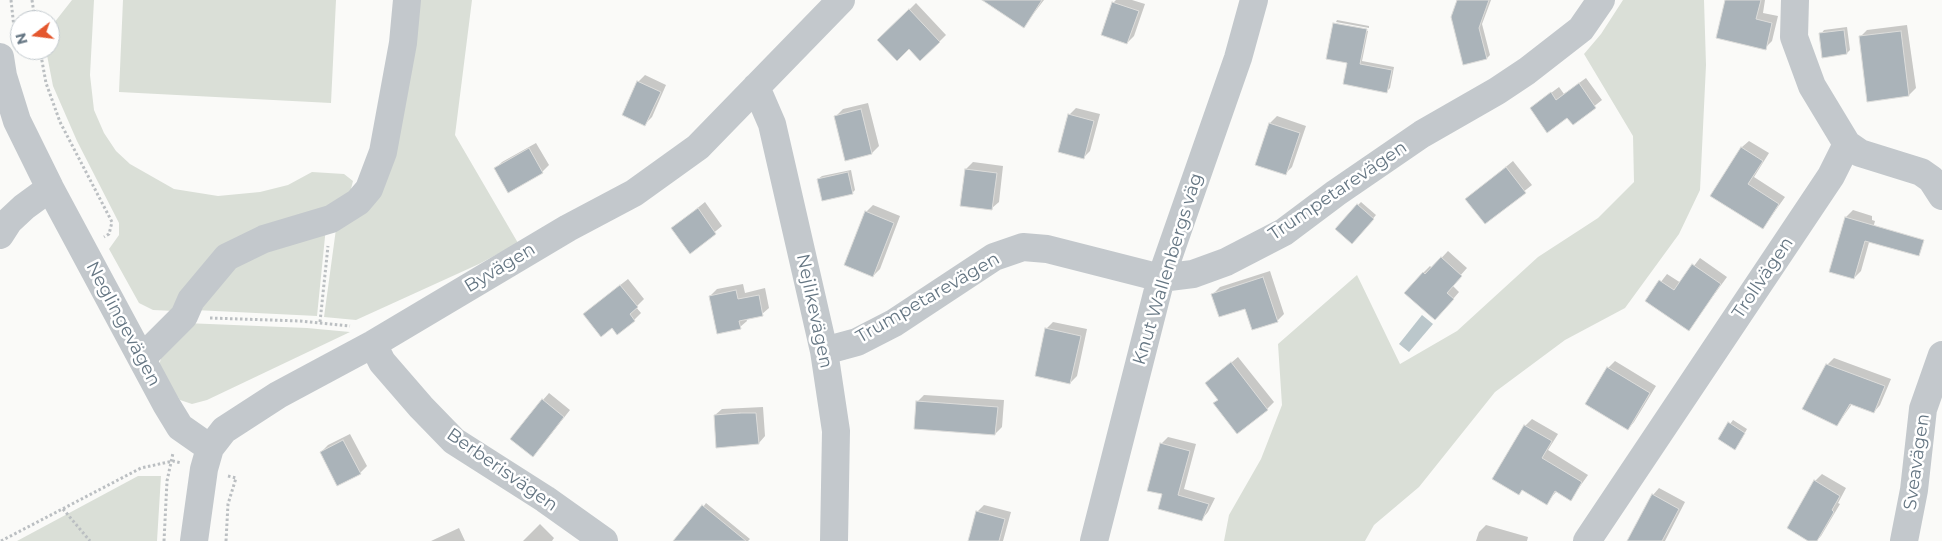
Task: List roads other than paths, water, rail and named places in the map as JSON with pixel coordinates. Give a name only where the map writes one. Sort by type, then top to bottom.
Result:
[{"type":"street","points":[[142,358],[184,316],[191,300],[227,258],[264,239],[331,219],[358,202],[370,189],[383,152],[403,43],[406,0]]},
{"type":"street","name":"Byvägen","points":[[194,541],[198,505],[210,448],[224,430],[250,412],[373,344],[568,228],[634,193],[698,147],[841,0]]},
{"type":"street","name":"Knut Wallenbergs väg","points":[[1094,541],[1161,278],[1238,58],[1254,0]]},
{"type":"street","name":"Trumpetarevägen","points":[[824,351],[856,342],[894,323],[994,257],[1023,247],[1047,249],[1161,278],[1193,274],[1226,262],[1284,232],[1336,192],[1422,134],[1498,91],[1527,71],[1581,29],[1601,0]]},
{"type":"street","points":[[1795,0],[1794,37],[1812,86],[1847,144],[1860,152],[1921,172],[1931,179],[1942,196]]},
{"type":"street","name":"Neglingevägen","points":[[8,51],[11,105],[50,188],[180,427],[210,448]]},
{"type":"street","name":"Nejlikevägen","points":[[756,87],[772,124],[824,351],[836,431],[834,541]]},
{"type":"street","name":"Trollvägen","points":[[1587,541],[1832,176],[1847,144]]},
{"type":"street","points":[[0,235],[9,221],[24,207],[50,188]]},
{"type":"street","name":"Berberisvägen","points":[[373,344],[382,362],[454,441],[545,499],[604,541]]},
{"type":"street","name":"Sveavägen","points":[[1904,541],[1914,490],[1923,409],[1942,355]]}]
